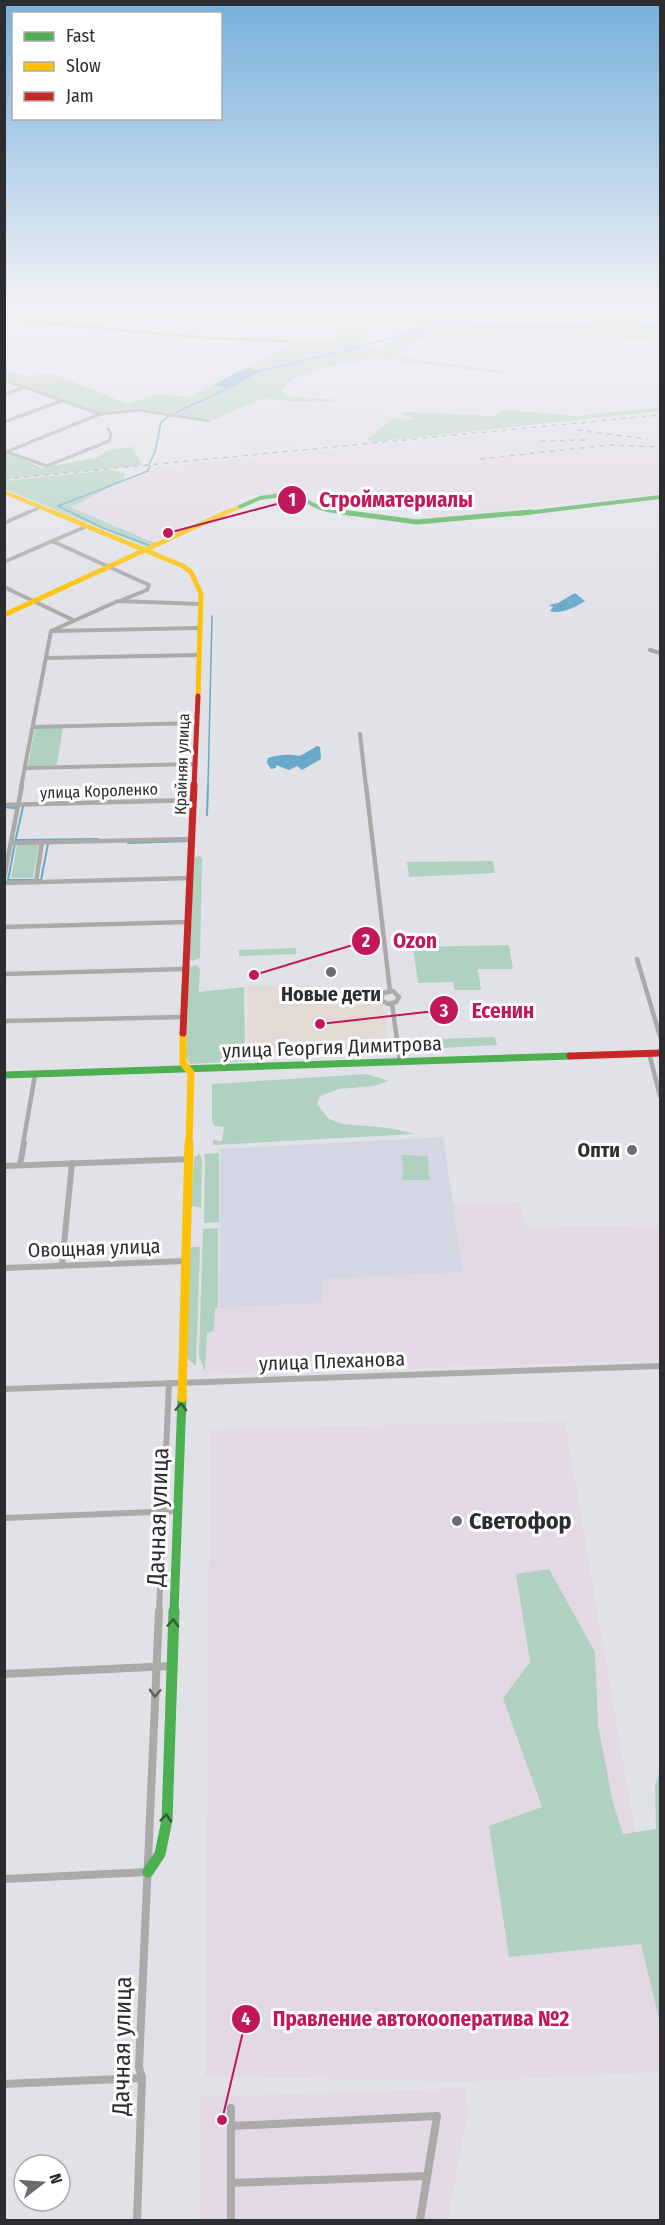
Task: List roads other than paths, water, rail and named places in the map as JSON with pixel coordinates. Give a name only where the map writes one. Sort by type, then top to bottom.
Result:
[{"type":"street","points":[[4,422],[40,409]]},
{"type":"street","points":[[85,409],[100,414]]},
{"type":"street","points":[[5,452],[100,414],[139,410],[209,421]]},
{"type":"street","points":[[5,452],[43,467],[109,441],[111,434],[108,429]]},
{"type":"street","name":"Крайняя улица","points":[[4,492],[189,570],[201,594],[195,800],[183,1017],[183,1063],[191,1073],[190,1159]]},
{"type":"street","points":[[4,615],[260,498],[296,493],[310,505],[324,510],[417,522],[500,516],[660,496]]},
{"type":"street","points":[[4,523],[41,507]]},
{"type":"street","points":[[4,562],[87,526]]},
{"type":"street","points":[[51,631],[150,587],[52,541]]},
{"type":"street","points":[[4,587],[74,620]]},
{"type":"street","points":[[118,601],[201,604]]},
{"type":"street","points":[[51,631],[200,628]]},
{"type":"street","points":[[4,878],[51,631]]},
{"type":"street","points":[[650,650],[660,653]]},
{"type":"street","points":[[46,658],[199,655]]},
{"type":"street","points":[[33,727],[197,723]]},
{"type":"street","points":[[360,734],[390,991]]},
{"type":"street","points":[[26,768],[196,764]]},
{"type":"street","name":"улица Короленко","points":[[4,805],[195,800]]},
{"type":"street","points":[[11,843],[192,839]]},
{"type":"street","points":[[36,882],[42,842]]},
{"type":"street","points":[[4,883],[190,878]]},
{"type":"street","points":[[4,927],[188,922]]},
{"type":"street","points":[[637,959],[660,1036]]},
{"type":"street","points":[[4,974],[186,969]]},
{"type":"street","points":[[395,992],[399,997],[398,1001],[392,1004],[385,1003],[380,998],[383,993],[395,992]]},
{"type":"street","points":[[392,1004],[400,1062]]},
{"type":"street","points":[[4,1021],[183,1017]]},
{"type":"street","points":[[649,1053],[660,1096]]},
{"type":"street","name":"улица Георгия Димитрова","points":[[4,1076],[660,1053]]},
{"type":"street","points":[[20,1165],[35,1075]]},
{"type":"street","points":[[4,1166],[190,1159]]},
{"type":"street","name":"Дачная улица","points":[[148,1872],[160,1854],[167,1820],[190,1159]]},
{"type":"street","points":[[62,1265],[72,1163]]},
{"type":"street","name":"Овощная улица","points":[[4,1268],[185,1261]]},
{"type":"street","name":"улица Плеханова","points":[[4,1389],[660,1366]]},
{"type":"street","name":"Дачная улица","points":[[137,2220],[142,2078],[140,2067],[168,1383]]},
{"type":"street","points":[[4,1518],[178,1511]]},
{"type":"street","points":[[4,1674],[171,1666]]},
{"type":"street","points":[[4,1879],[148,1872]]},
{"type":"street","points":[[4,2084],[142,2078]]},
{"type":"street","points":[[231,2108],[231,2220]]},
{"type":"street","points":[[231,2126],[437,2116],[420,2220]]},
{"type":"street","points":[[231,2183],[427,2176]]},
{"type":"water","points":[[575,593],[585,601],[563,611],[550,611],[553,607],[549,605],[558,603]]},
{"type":"water","points":[[317,746],[320,747],[321,759],[302,770],[297,766],[289,770],[276,765],[276,768],[271,769],[267,763],[268,758],[284,755],[300,756]]},
{"type":"waterway","points":[[175,413],[184,409]]},
{"type":"waterway","points":[[149,464],[155,452],[161,422],[168,417]]},
{"type":"waterway","points":[[150,466],[148,471],[58,506],[103,528],[151,546]]},
{"type":"waterway","points":[[208,787],[212,616]]},
{"type":"waterway","points":[[207,815],[208,785]]},
{"type":"waterway","points":[[4,807],[15,808]]},
{"type":"waterway","points":[[15,842],[23,807]]},
{"type":"waterway","points":[[17,840],[98,839]]},
{"type":"waterway","points":[[128,843],[188,841]]},
{"type":"waterway","points":[[15,843],[8,880],[36,880]]},
{"type":"waterway","points":[[37,880],[41,880],[48,844]]},
{"type":"railway","points":[[4,479],[660,415]]},
{"type":"railway","points":[[577,430],[648,439]]},
{"type":"railway","points":[[540,441],[586,440]]},
{"type":"railway","points":[[480,459],[609,445],[660,447]]},
{"type":"place","name":"Стройматериалы","points":[[168,533]]},
{"type":"place","name":"Новые дети","points":[[331,972]]},
{"type":"place","name":"Ozon","points":[[254,975]]},
{"type":"place","name":"Есенин","points":[[320,1024]]},
{"type":"place","name":"Опти","points":[[632,1150]]},
{"type":"place","name":"Светофор","points":[[457,1521]]},
{"type":"place","name":"Правление автокооператива №2","points":[[222,2120]]}]
